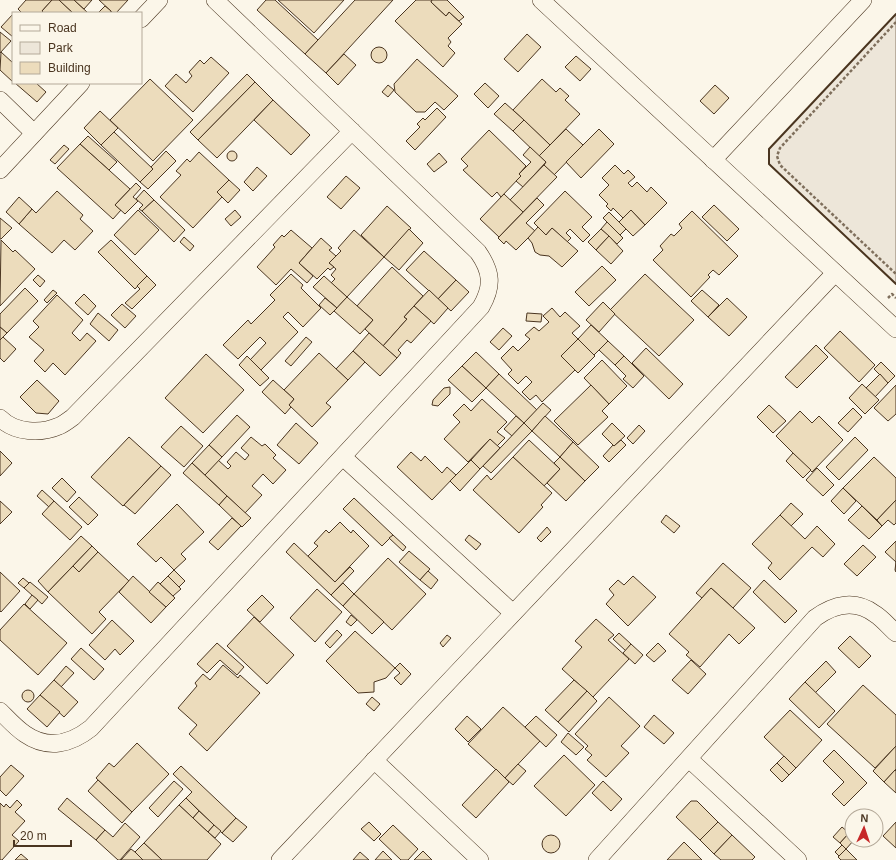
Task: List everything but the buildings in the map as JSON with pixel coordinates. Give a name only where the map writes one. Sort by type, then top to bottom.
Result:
[{"type":"street","points":[[142,18],[159,0]]},
{"type":"street","points":[[0,711],[25,734],[38,741],[52,743],[66,742],[80,737],[91,728],[481,308],[487,297],[490,285],[489,273],[485,262],[478,252],[215,0]]},
{"type":"street","points":[[541,0],[896,329]]},
{"type":"street","points":[[713,160],[863,0]]},
{"type":"street","points":[[0,170],[81,84]]},
{"type":"street","points":[[0,100],[34,133]]},
{"type":"street","points":[[0,418],[4,422],[17,428],[32,431],[47,431],[61,426],[73,418],[352,131]]},
{"type":"street","points":[[280,860],[835,273]]},
{"type":"street","points":[[343,457],[513,613]]},
{"type":"street","points":[[597,860],[815,618],[826,610],[838,606],[851,605],[864,607],[876,614],[896,633]]},
{"type":"street","points":[[689,759],[798,860]]},
{"type":"street","points":[[374,760],[480,860]]},
{"type":"path","points":[[895,24],[780,148],[777,156],[780,165],[896,274]]},
{"type":"green space","points":[[896,14],[896,284],[769,164],[769,149]]},
{"type":"wall","points":[[896,14],[769,149],[769,164],[896,284]]}]
